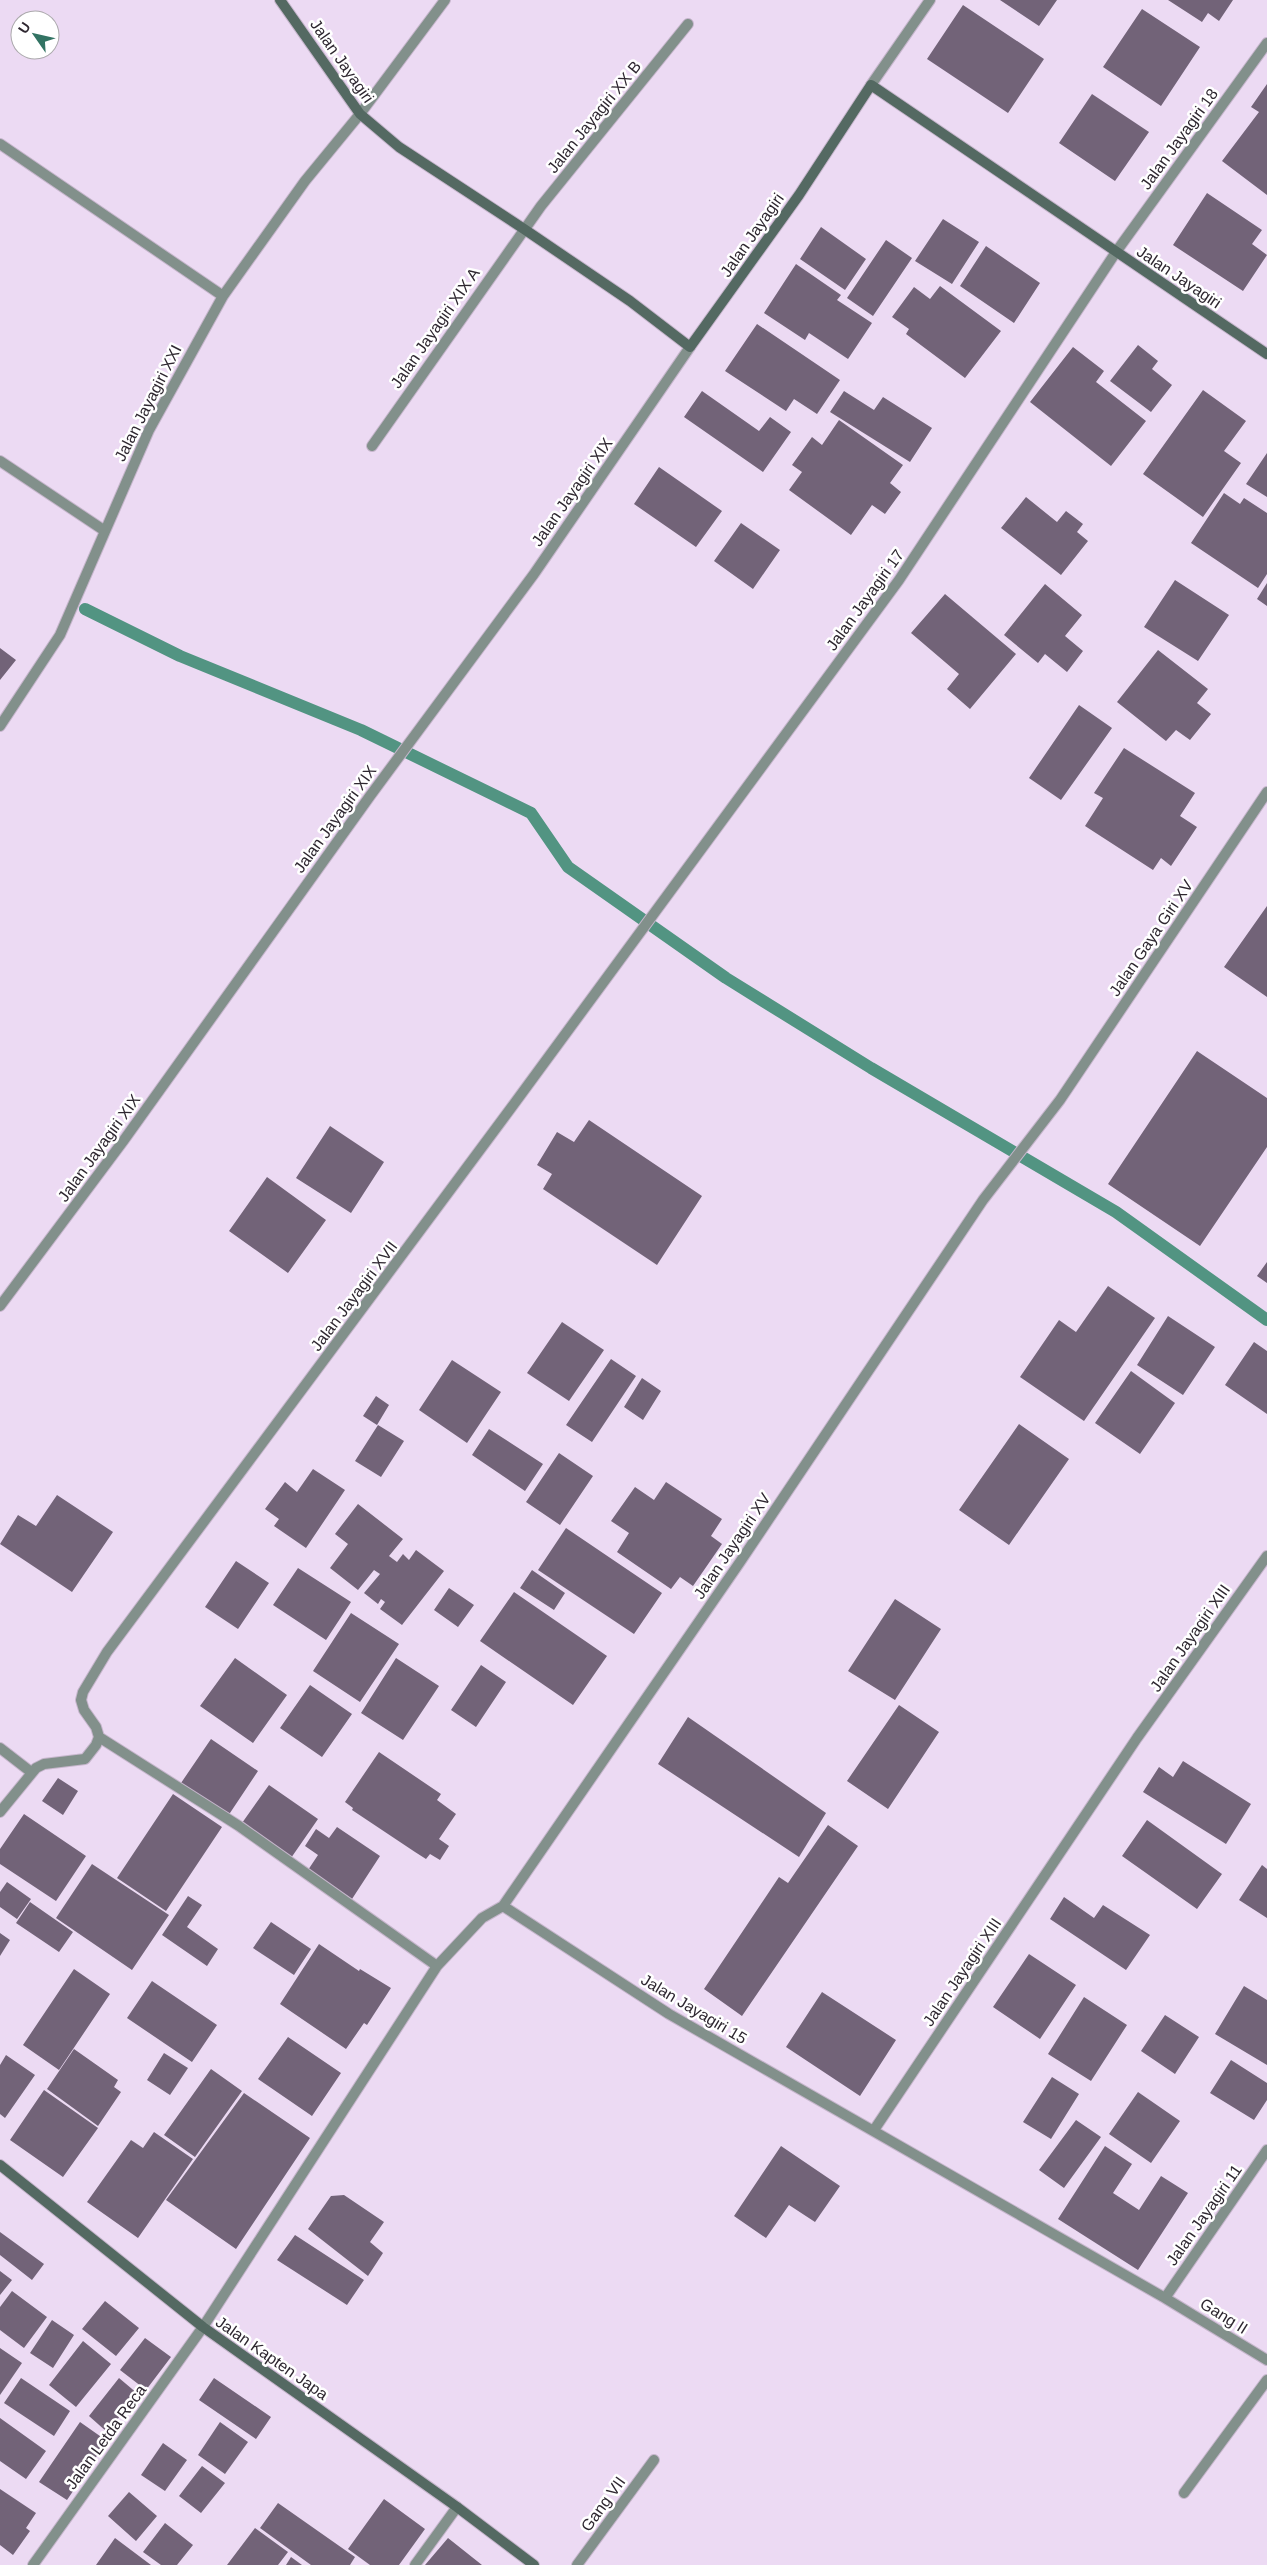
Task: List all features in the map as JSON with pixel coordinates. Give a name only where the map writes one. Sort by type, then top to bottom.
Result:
[{"type":"street","name":"Jalan Jayagiri","points":[[280,0],[360,114],[399,147],[524,229],[630,302],[690,347],[799,195],[872,85],[1267,354]]},
{"type":"street","name":"Jalan Jayagiri XXI","points":[[0,726],[60,635],[149,430],[223,296],[305,181],[360,114],[445,0]]},
{"type":"street","points":[[872,85],[930,0]]},
{"type":"street","name":"Jalan Jayagiri XX B","points":[[524,229],[688,24]]},
{"type":"street","name":"Jalan Jayagiri 18","points":[[1116,252],[1267,43]]},
{"type":"street","points":[[0,144],[223,296]]},
{"type":"street","name":"Jalan Jayagiri XIX A","points":[[372,446],[524,229]]},
{"type":"street","name":"Jalan Jayagiri 17","points":[[624,955],[900,580],[1116,252]]},
{"type":"street","name":"Jalan Jayagiri XIX","points":[[0,1306],[124,1140],[370,796],[534,574],[690,347]]},
{"type":"street","points":[[0,461],[105,531]]},
{"type":"street","name":"Jalan Gaya Giri XV","points":[[983,1200],[1060,1100],[1267,792]]},
{"type":"street","name":"Jalan Jayagiri XVII","points":[[99,1736],[84,1710],[82,1700],[83,1692],[107,1652],[624,955]]},
{"type":"street","name":"Jalan Jayagiri XV","points":[[503,1906],[740,1562],[983,1200]]},
{"type":"street","name":"Jalan Jayagiri XIII","points":[[874,2130],[1137,1738],[1267,1556]]},
{"type":"street","points":[[0,1812],[31,1772],[44,1764],[85,1759],[96,1745],[99,1736],[238,1826],[437,1966]]},
{"type":"street","points":[[0,1748],[31,1772]]},
{"type":"street","name":"Jalan Letda Reca","points":[[33,2565],[203,2327],[437,1966],[482,1918],[503,1906]]},
{"type":"street","name":"Jalan Jayagiri 15","points":[[503,1906],[669,2014],[874,2130]]},
{"type":"street","points":[[874,2130],[1165,2298]]},
{"type":"street","name":"Jalan Jayagiri 11","points":[[1165,2298],[1267,2150]]},
{"type":"street","name":"Jalan Kapten Japa","points":[[0,2165],[203,2327],[457,2507],[534,2565]]},
{"type":"street","name":"Gang II","points":[[1165,2298],[1267,2360]]},
{"type":"street","points":[[1184,2493],[1267,2380]]},
{"type":"street","name":"Gang VII","points":[[577,2565],[654,2460]]},
{"type":"street","points":[[415,2565],[457,2507]]},
{"type":"building","points":[[1000,0],[1057,0],[1039,26]]},
{"type":"building","points":[[1168,0],[1233,0],[1219,21],[1208,13],[1202,22]]},
{"type":"building","points":[[963,5],[1044,59],[1008,113],[927,59]]},
{"type":"building","points":[[1142,9],[1200,47],[1161,106],[1103,67]]},
{"type":"building","points":[[1267,84],[1267,195],[1222,161],[1259,112],[1251,107]]},
{"type":"building","points":[[1092,94],[1149,132],[1115,181],[1059,143]]},
{"type":"building","points":[[1207,193],[1262,230],[1252,244],[1267,255],[1243,291],[1173,245]]},
{"type":"building","points":[[943,219],[979,242],[952,284],[915,261]]},
{"type":"building","points":[[821,227],[866,259],[845,290],[800,259]]},
{"type":"building","points":[[886,240],[912,258],[873,316],[847,298]]},
{"type":"building","points":[[986,246],[1040,283],[1014,323],[960,286]]},
{"type":"building","points":[[796,264],[841,295],[837,300],[872,323],[848,359],[809,333],[805,340],[764,313]]},
{"type":"building","points":[[940,286],[1001,331],[965,378],[906,334],[909,329],[892,317],[914,287],[930,299]]},
{"type":"building","points":[[757,324],[840,380],[817,414],[794,399],[786,411],[725,371]]},
{"type":"building","points":[[1138,345],[1158,361],[1152,369],[1172,385],[1151,412],[1110,381]]},
{"type":"building","points":[[1073,347],[1104,371],[1096,382],[1146,421],[1111,466],[1030,402]]},
{"type":"building","points":[[1203,390],[1246,421],[1224,451],[1241,463],[1203,517],[1143,474]]},
{"type":"building","points":[[702,391],[759,431],[770,417],[791,432],[763,472],[684,417]]},
{"type":"building","points":[[844,391],[874,410],[883,397],[932,428],[910,462],[830,412]]},
{"type":"building","points":[[839,420],[903,465],[890,483],[901,492],[885,514],[872,505],[851,535],[789,490],[802,472],[792,465],[812,437],[822,445]]},
{"type":"building","points":[[1267,453],[1267,497],[1246,484]]},
{"type":"building","points":[[659,467],[722,511],[696,547],[634,504]]},
{"type":"building","points":[[1224,493],[1240,504],[1244,498],[1267,513],[1267,574],[1258,588],[1191,543]]},
{"type":"building","points":[[1026,497],[1057,522],[1066,511],[1083,524],[1077,532],[1088,541],[1061,575],[1001,528]]},
{"type":"building","points":[[741,523],[780,550],[753,589],[714,561]]},
{"type":"building","points":[[1175,580],[1229,615],[1198,661],[1144,627]]},
{"type":"building","points":[[1267,583],[1267,606],[1257,599]]},
{"type":"building","points":[[1045,584],[1082,615],[1065,636],[1083,651],[1067,672],[1045,654],[1038,663],[1004,635]]},
{"type":"building","points":[[945,594],[1016,654],[970,709],[947,689],[959,674],[911,633]]},
{"type":"building","points":[[0,648],[16,660],[0,680]]},
{"type":"building","points":[[1158,650],[1208,689],[1197,703],[1211,714],[1190,740],[1176,730],[1166,741],[1117,702]]},
{"type":"building","points":[[1079,705],[1112,728],[1061,800],[1029,778]]},
{"type":"building","points":[[1124,748],[1195,793],[1180,816],[1197,827],[1171,866],[1161,858],[1153,870],[1085,826],[1103,798],[1094,793]]},
{"type":"building","points":[[1267,906],[1267,997],[1224,967]]},
{"type":"building","points":[[1197,1051],[1267,1098],[1267,1147],[1200,1246],[1108,1184]]},
{"type":"building","points":[[589,1120],[702,1196],[657,1265],[543,1189],[552,1174],[537,1165],[557,1132],[574,1142]]},
{"type":"building","points":[[330,1126],[384,1162],[351,1213],[296,1178]]},
{"type":"building","points":[[267,1177],[326,1220],[288,1273],[229,1231]]},
{"type":"building","points":[[1267,1262],[1267,1283],[1257,1276]]},
{"type":"building","points":[[1108,1286],[1155,1318],[1084,1421],[1020,1377],[1059,1320],[1076,1332]]},
{"type":"building","points":[[1168,1316],[1215,1347],[1183,1395],[1137,1365]]},
{"type":"building","points":[[562,1322],[604,1350],[569,1401],[527,1373]]},
{"type":"building","points":[[1254,1342],[1267,1351],[1267,1414],[1225,1385]]},
{"type":"building","points":[[611,1359],[636,1376],[592,1442],[566,1425]]},
{"type":"building","points":[[452,1360],[501,1392],[467,1443],[419,1410]]},
{"type":"building","points":[[1131,1371],[1175,1403],[1140,1454],[1095,1423]]},
{"type":"building","points":[[642,1378],[661,1391],[643,1420],[624,1407]]},
{"type":"building","points":[[376,1396],[389,1405],[377,1425],[363,1416]]},
{"type":"building","points":[[1019,1424],[1069,1459],[1009,1545],[959,1510]]},
{"type":"building","points":[[378,1425],[404,1441],[381,1477],[355,1461]]},
{"type":"building","points":[[489,1429],[543,1464],[525,1491],[472,1455]]},
{"type":"building","points":[[559,1453],[593,1476],[560,1525],[526,1502]]},
{"type":"building","points":[[313,1469],[345,1490],[306,1548],[274,1526],[279,1519],[265,1509],[285,1482],[297,1492]]},
{"type":"building","points":[[666,1482],[722,1519],[711,1536],[722,1544],[693,1586],[680,1577],[671,1589],[617,1552],[629,1533],[611,1521],[635,1487],[654,1500]]},
{"type":"building","points":[[57,1495],[113,1532],[72,1592],[0,1544],[18,1515],[36,1526]]},
{"type":"building","points":[[358,1504],[403,1539],[389,1556],[397,1562],[403,1554],[409,1560],[416,1550],[444,1571],[402,1625],[380,1609],[385,1602],[381,1599],[378,1604],[364,1593],[380,1574],[374,1570],[358,1590],[330,1568],[348,1544],[335,1534]]},
{"type":"building","points":[[566,1528],[662,1593],[634,1634],[538,1570]]},
{"type":"building","points":[[236,1561],[269,1583],[238,1629],[205,1607]]},
{"type":"building","points":[[298,1568],[351,1602],[326,1640],[273,1605]]},
{"type":"building","points":[[532,1570],[565,1593],[554,1610],[520,1588]]},
{"type":"building","points":[[449,1588],[474,1605],[458,1627],[434,1610]]},
{"type":"building","points":[[514,1592],[607,1656],[573,1705],[480,1641]]},
{"type":"building","points":[[895,1599],[941,1629],[895,1700],[848,1671]]},
{"type":"building","points":[[351,1613],[399,1644],[360,1702],[313,1671]]},
{"type":"building","points":[[235,1658],[287,1695],[253,1743],[200,1706]]},
{"type":"building","points":[[396,1658],[439,1686],[403,1740],[361,1713]]},
{"type":"building","points":[[481,1665],[506,1682],[476,1727],[451,1710]]},
{"type":"building","points":[[310,1685],[352,1714],[322,1757],[280,1728]]},
{"type":"building","points":[[899,1705],[939,1732],[888,1809],[847,1781]]},
{"type":"building","points":[[688,1717],[826,1813],[799,1857],[658,1764]]},
{"type":"building","points":[[211,1739],[258,1771],[228,1816],[181,1783]]},
{"type":"building","points":[[379,1752],[441,1794],[437,1800],[456,1814],[439,1839],[449,1846],[440,1860],[430,1854],[426,1859],[352,1810],[353,1808],[345,1802]]},
{"type":"building","points":[[1183,1761],[1251,1804],[1226,1844],[1143,1792],[1159,1767],[1173,1777]]},
{"type":"building","points":[[58,1778],[78,1791],[63,1815],[42,1801]]},
{"type":"building","points":[[269,1785],[318,1819],[291,1858],[242,1823]]},
{"type":"building","points":[[173,1794],[222,1827],[166,1911],[117,1878]]},
{"type":"building","points":[[24,1814],[86,1856],[56,1901],[0,1864],[0,1849]]},
{"type":"building","points":[[1147,1820],[1222,1874],[1197,1909],[1122,1856]]},
{"type":"building","points":[[828,1825],[858,1846],[742,2016],[704,1989],[779,1877],[788,1883]]},
{"type":"building","points":[[337,1827],[380,1856],[352,1899],[308,1870],[318,1855],[305,1846],[316,1829],[329,1838]]},
{"type":"building","points":[[92,1864],[169,1915],[132,1970],[56,1918]]},
{"type":"building","points":[[1262,1865],[1267,1869],[1267,1918],[1239,1900]]},
{"type":"building","points":[[7,1882],[31,1899],[17,1919],[0,1907],[0,1892]]},
{"type":"building","points":[[188,1896],[202,1905],[187,1927],[218,1949],[207,1966],[162,1935]]},
{"type":"building","points":[[1064,1897],[1094,1918],[1103,1905],[1150,1935],[1126,1970],[1050,1919]]},
{"type":"building","points":[[30,1902],[73,1932],[59,1952],[16,1923]]},
{"type":"building","points":[[271,1922],[311,1949],[294,1975],[253,1948]]},
{"type":"building","points":[[0,1933],[10,1940],[0,1956]]},
{"type":"building","points":[[319,1944],[359,1971],[360,1969],[391,1988],[367,2025],[364,2023],[346,2049],[280,2004]]},
{"type":"building","points":[[1029,1954],[1076,1985],[1040,2039],[993,2007]]},
{"type":"building","points":[[74,1969],[110,1994],[59,2070],[23,2045]]},
{"type":"building","points":[[152,1981],[217,2025],[192,2062],[127,2018]]},
{"type":"building","points":[[1244,1986],[1267,2000],[1267,2065],[1215,2034]]},
{"type":"building","points":[[822,1992],[896,2040],[860,2096],[786,2047]]},
{"type":"building","points":[[1084,1997],[1127,2025],[1091,2081],[1048,2054]]},
{"type":"building","points":[[1165,2015],[1199,2037],[1175,2074],[1141,2051]]},
{"type":"building","points":[[288,2037],[341,2073],[312,2116],[258,2079]]},
{"type":"building","points":[[74,2049],[118,2080],[114,2087],[121,2092],[98,2126],[47,2089]]},
{"type":"building","points":[[164,2053],[188,2068],[170,2095],[147,2080]]},
{"type":"building","points":[[6,2055],[35,2075],[5,2118],[0,2114],[0,2065]]},
{"type":"building","points":[[1231,2060],[1267,2083],[1267,2100],[1254,2120],[1210,2093]]},
{"type":"building","points":[[211,2069],[242,2091],[195,2157],[164,2135]]},
{"type":"building","points":[[1052,2077],[1079,2094],[1051,2139],[1023,2122]]},
{"type":"building","points":[[44,2090],[98,2128],[63,2177],[10,2140]]},
{"type":"building","points":[[1138,2092],[1180,2121],[1151,2163],[1109,2134]]},
{"type":"building","points":[[244,2093],[310,2138],[236,2249],[166,2200]]},
{"type":"building","points":[[1076,2120],[1101,2137],[1064,2188],[1039,2170]]},
{"type":"building","points":[[154,2132],[193,2159],[138,2238],[87,2202],[131,2140],[143,2148]]},
{"type":"building","points":[[781,2146],[840,2186],[815,2222],[789,2205],[766,2238],[734,2216]]},
{"type":"building","points":[[1105,2146],[1132,2164],[1113,2193],[1139,2210],[1161,2176],[1188,2193],[1138,2270],[1058,2219]]},
{"type":"building","points":[[344,2195],[384,2222],[370,2242],[383,2253],[368,2276],[308,2229],[331,2196]]},
{"type":"building","points":[[0,2232],[44,2264],[32,2280],[0,2255]]},
{"type":"building","points":[[295,2235],[364,2280],[347,2305],[277,2260]]},
{"type":"building","points":[[0,2271],[12,2280],[0,2295]]},
{"type":"building","points":[[12,2291],[47,2317],[24,2348],[0,2330],[0,2307]]},
{"type":"building","points":[[105,2301],[139,2328],[116,2356],[82,2329]]},
{"type":"building","points":[[52,2320],[74,2335],[53,2368],[30,2353]]},
{"type":"building","points":[[145,2338],[171,2357],[146,2390],[120,2370]]},
{"type":"building","points":[[83,2341],[111,2364],[76,2407],[49,2385]]},
{"type":"building","points":[[0,2348],[22,2363],[0,2395]]},
{"type":"building","points":[[21,2378],[70,2411],[54,2436],[4,2403]]},
{"type":"building","points":[[119,2378],[138,2394],[107,2432],[89,2416]]},
{"type":"building","points":[[214,2378],[271,2417],[256,2439],[199,2400]]},
{"type":"building","points":[[0,2418],[46,2451],[26,2479],[0,2461]]},
{"type":"building","points":[[80,2422],[107,2441],[67,2500],[39,2482]]},
{"type":"building","points":[[220,2422],[248,2442],[225,2474],[198,2455]]},
{"type":"building","points":[[163,2443],[187,2460],[165,2491],[141,2475]]},
{"type":"building","points":[[202,2466],[225,2483],[201,2513],[179,2496]]},
{"type":"building","points":[[0,2489],[36,2513],[26,2528],[30,2531],[13,2555],[0,2545]]},
{"type":"building","points":[[129,2492],[157,2516],[136,2541],[108,2516]]},
{"type":"building","points":[[384,2499],[425,2529],[399,2565],[370,2565],[348,2549]]},
{"type":"building","points":[[278,2503],[355,2557],[350,2565],[311,2565],[260,2528]]},
{"type":"building","points":[[165,2523],[193,2545],[177,2565],[161,2565],[143,2552]]},
{"type":"building","points":[[255,2528],[288,2552],[278,2565],[227,2565]]},
{"type":"building","points":[[115,2538],[151,2565],[96,2565]]},
{"type":"building","points":[[448,2538],[482,2565],[425,2565]]},
{"type":"building","points":[[291,2557],[302,2565],[286,2565]]},
{"type":"waterway","points":[[85,609],[180,656],[361,730],[531,813],[568,867],[726,978],[871,1068],[1116,1212],[1267,1320]]}]
